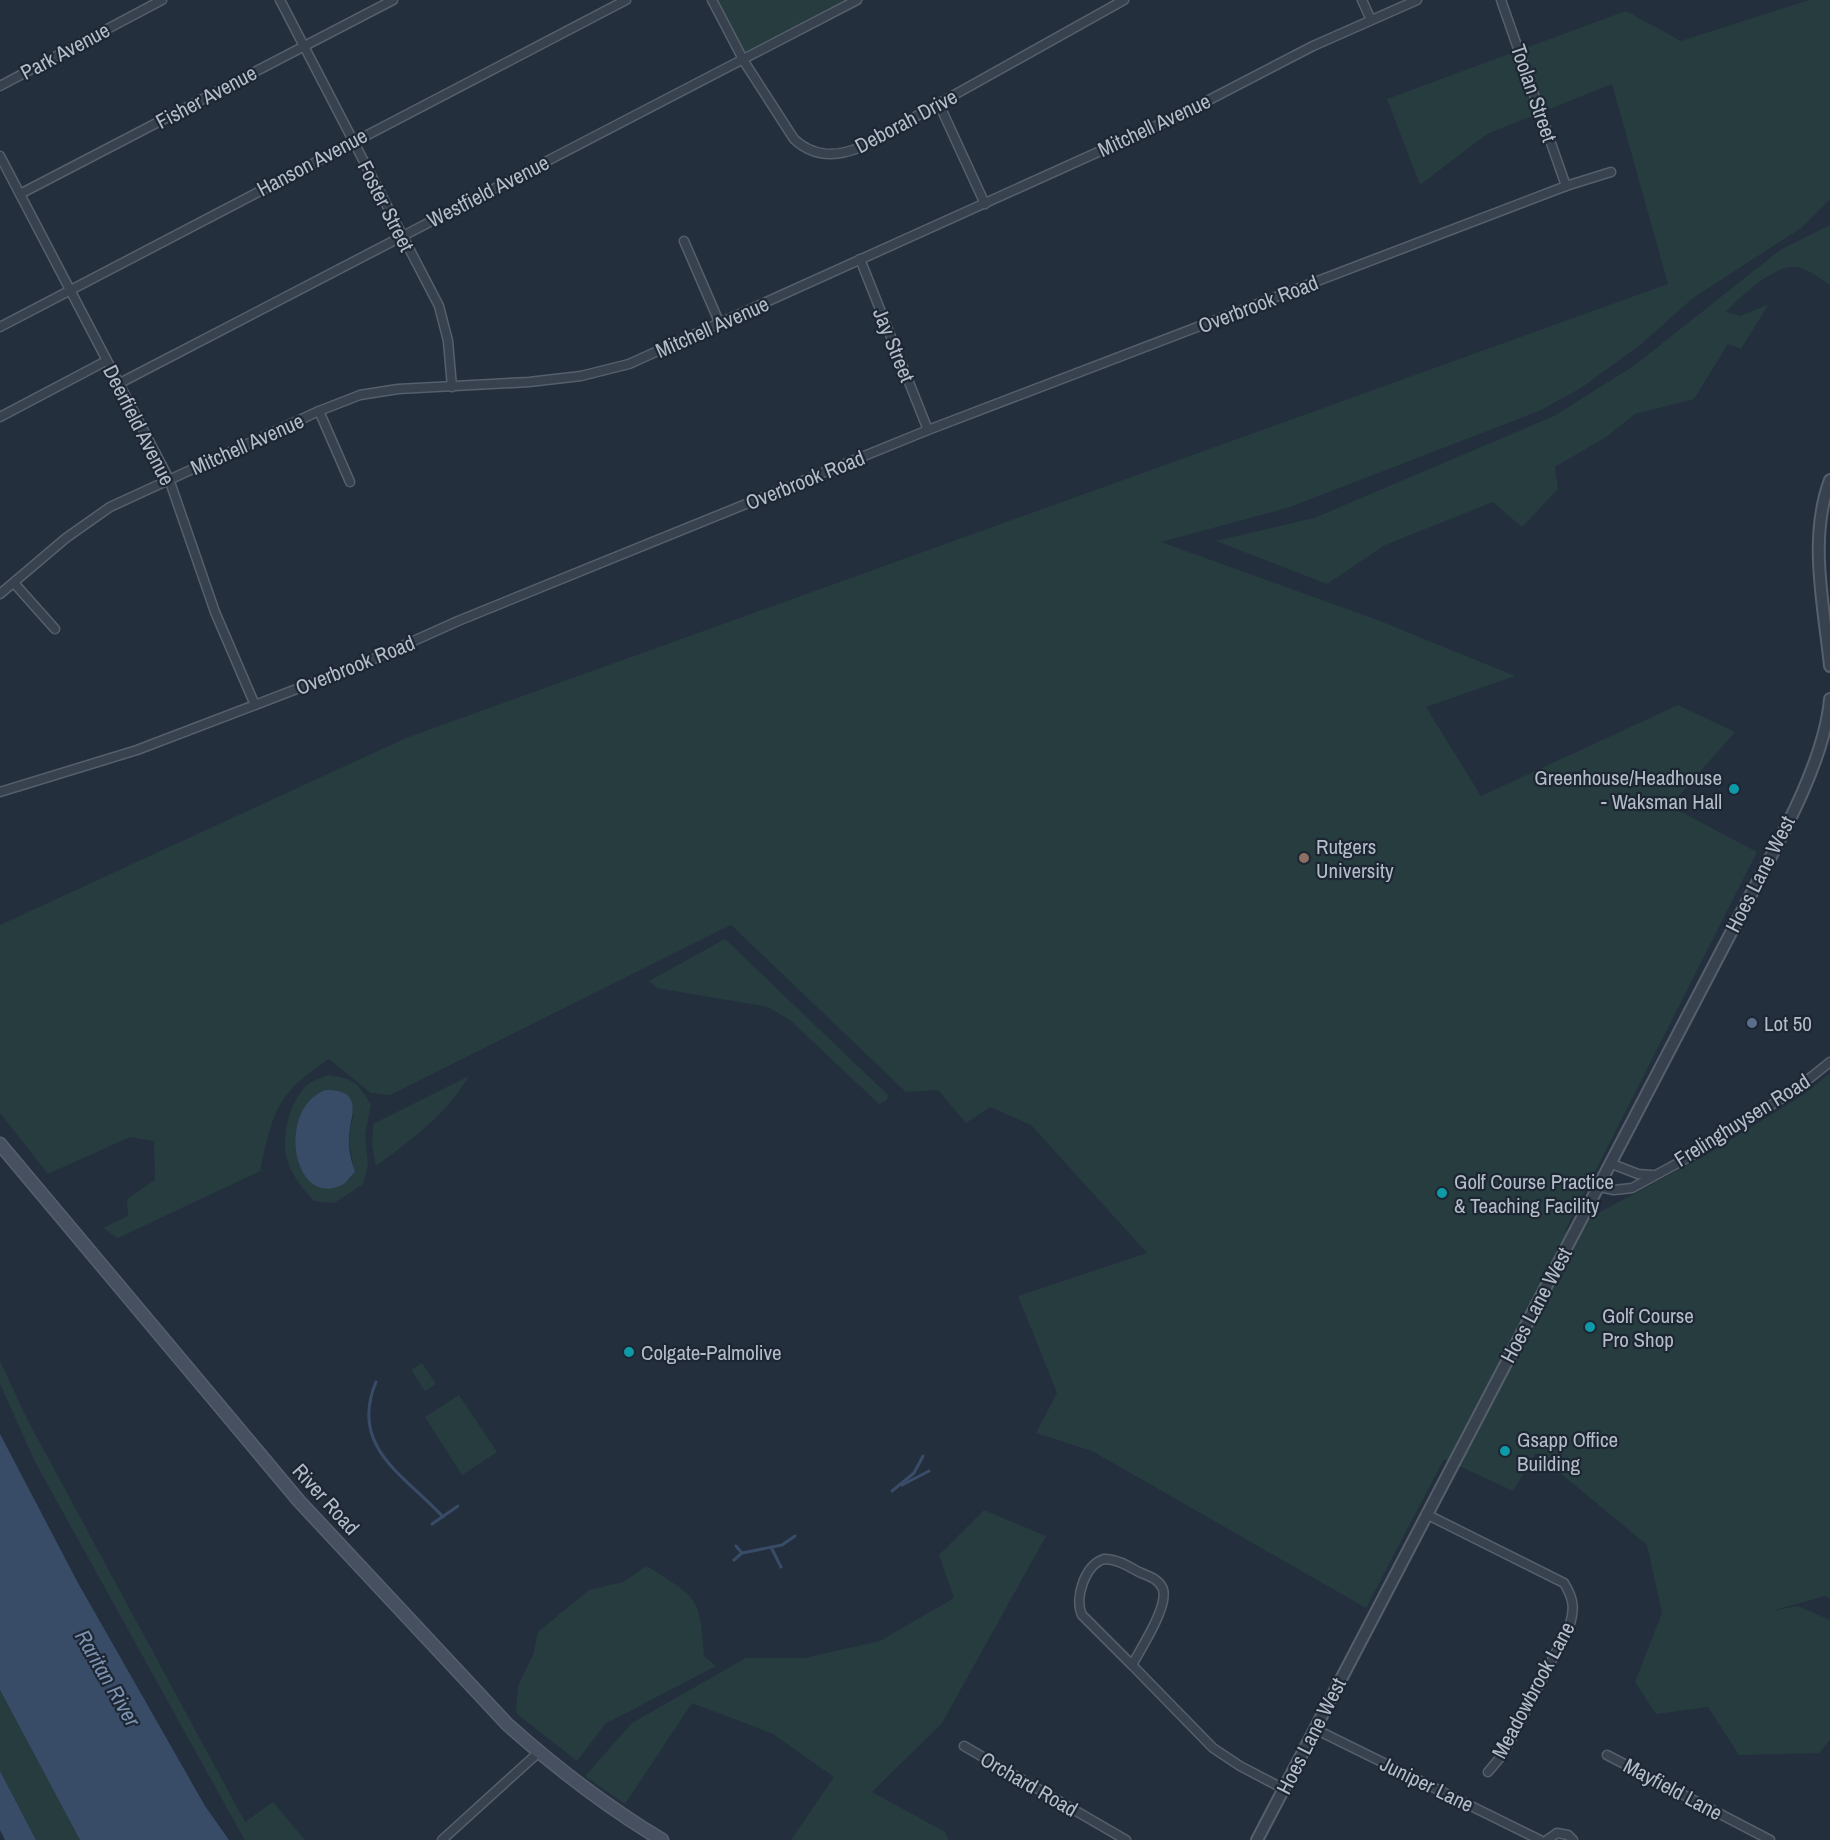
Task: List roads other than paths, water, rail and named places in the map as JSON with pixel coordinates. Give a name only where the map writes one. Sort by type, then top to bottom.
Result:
[{"type":"main road","name":"River Road","points":[[0,1143],[299,1501],[507,1724],[539,1752],[635,1824],[662,1840]]},
{"type":"street","name":"Park Avenue","points":[[0,86],[162,0]]},
{"type":"street","name":"Foster Street","points":[[280,0],[439,306],[448,340],[452,387]]},
{"type":"street","name":"Fisher Avenue","points":[[20,194],[393,0]]},
{"type":"street","name":"Hanson Avenue","points":[[0,327],[352,141],[626,0]]},
{"type":"street","name":"Deborah Drive","points":[[712,0],[743,60],[794,139],[805,149],[816,153],[848,153],[1124,0]]},
{"type":"street","name":"Westfield Avenue","points":[[120,383],[857,0]]},
{"type":"street","points":[[1362,0],[1371,20]]},
{"type":"street","name":"Mitchell Avenue","points":[[0,594],[87,521],[169,479],[319,411],[360,395],[398,389],[452,387],[581,376],[629,364],[1180,115],[1313,46],[1417,0]]},
{"type":"street","name":"Toolan Street","points":[[1502,0],[1566,186]]},
{"type":"street","points":[[939,104],[985,204]]},
{"type":"street","name":"Deerfield Avenue","points":[[0,156],[169,479],[215,612],[255,705]]},
{"type":"street","name":"Overbrook Road","points":[[0,792],[137,750],[255,705],[369,661],[458,621],[928,430],[1566,186],[1611,172]]},
{"type":"street","points":[[684,241],[720,324]]},
{"type":"street","name":"Jay Street","points":[[860,259],[928,430]]},
{"type":"street","points":[[0,417],[106,361]]},
{"type":"street","points":[[319,411],[350,482]]},
{"type":"street","points":[[1830,480],[1822,511],[1818,544],[1830,666]]},
{"type":"street","points":[[14,583],[55,629]]},
{"type":"street","name":"Hoes Lane West","points":[[1257,1840],[1426,1514],[1612,1164],[1809,777],[1829,716],[1830,699]]},
{"type":"street","name":"Frelinghuysen Road","points":[[1600,1186],[1614,1190],[1632,1188],[1652,1175],[1689,1157],[1796,1090],[1830,1062]]},
{"type":"street","points":[[1612,1164],[1638,1174],[1652,1175]]},
{"type":"street","name":"Meadowbrook Lane","points":[[1426,1514],[1564,1583],[1571,1594],[1575,1610],[1569,1627],[1504,1753],[1488,1772]]},
{"type":"street","points":[[1132,1665],[1162,1608],[1165,1598],[1163,1588],[1157,1580],[1113,1559],[1104,1559],[1092,1566],[1078,1598],[1078,1607],[1082,1615],[1213,1748],[1240,1767],[1284,1789]]},
{"type":"street","name":"Juniper Lane","points":[[1315,1729],[1540,1840]]},
{"type":"street","name":"Orchard Road","points":[[964,1746],[1126,1840]]},
{"type":"street","points":[[441,1839],[539,1752]]},
{"type":"street","name":"Mayfield Lane","points":[[1607,1755],[1770,1840]]},
{"type":"street","points":[[1547,1840],[1552,1835],[1563,1833],[1573,1840]]},
{"type":"water","points":[[326,1090],[338,1091],[351,1099],[353,1105],[349,1148],[355,1172],[342,1185],[325,1189],[311,1183],[302,1170],[296,1153],[296,1134],[300,1115],[310,1100]]},
{"type":"water","name":"Raritan River","points":[[0,1434],[78,1583],[205,1806],[229,1840],[80,1840],[0,1690]]},
{"type":"water","points":[[0,1771],[36,1840],[5,1840],[0,1830]]},
{"type":"waterway","points":[[376,1382],[369,1405],[370,1425],[375,1443],[399,1474],[443,1517]]},
{"type":"waterway","points":[[892,1491],[914,1473],[923,1456]]},
{"type":"waterway","points":[[902,1485],[929,1471]]},
{"type":"waterway","points":[[432,1524],[458,1506]]},
{"type":"waterway","points":[[734,1560],[742,1553],[782,1545],[795,1536]]},
{"type":"waterway","points":[[736,1546],[742,1553]]},
{"type":"waterway","points":[[772,1549],[781,1567]]},
{"type":"place","name":"Greenhouse/Headhouse - Waksman Hall","points":[[1734,789]]},
{"type":"place","name":"Rutgers University","points":[[1304,858]]},
{"type":"place","name":"Lot 50","points":[[1752,1023]]},
{"type":"place","name":"Golf Course Practice & Teaching Facility","points":[[1442,1193]]},
{"type":"place","name":"Golf Course Pro Shop","points":[[1590,1327]]},
{"type":"place","name":"Colgate-Palmolive","points":[[629,1352]]},
{"type":"place","name":"Gsapp Office Building","points":[[1505,1451]]}]
